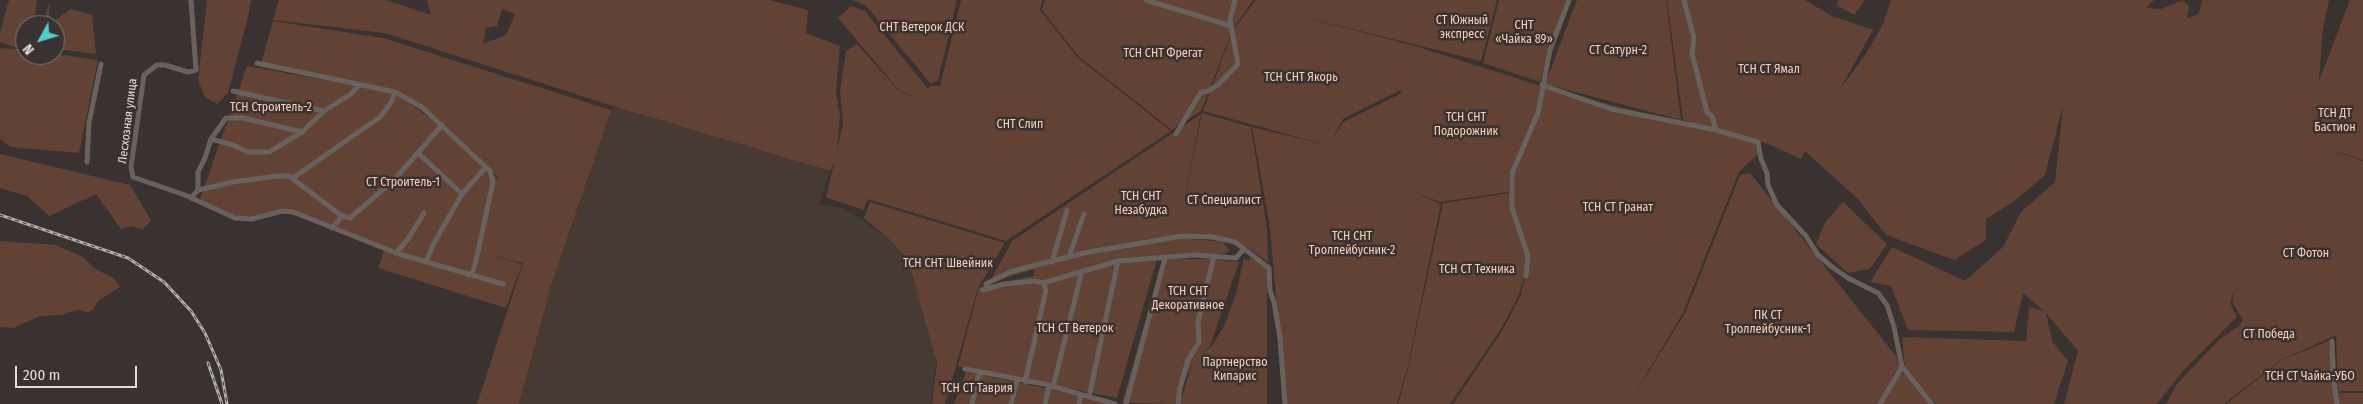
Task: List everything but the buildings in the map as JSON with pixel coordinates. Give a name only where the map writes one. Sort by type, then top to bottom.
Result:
[{"type":"street","name":"Лесхозная улица","points":[[191,0],[196,70],[188,72],[165,65],[157,65],[144,75],[131,167],[133,177],[191,198]]},
{"type":"street","points":[[1146,0],[1231,26]]},
{"type":"street","points":[[1176,134],[1201,92],[1208,91],[1218,85],[1238,64],[1230,20],[1234,0]]},
{"type":"street","points":[[1526,276],[1528,256],[1512,208],[1512,173],[1538,113],[1550,50],[1569,0]]},
{"type":"street","points":[[1684,0],[1694,38],[1692,54],[1708,112],[1712,116],[1716,130]]},
{"type":"street","points":[[257,63],[395,92],[423,108],[486,167],[492,174],[493,182],[475,265],[472,273],[468,275]]},
{"type":"street","points":[[86,162],[89,123],[101,64]]},
{"type":"street","points":[[211,139],[233,145],[248,152],[258,153],[279,147],[302,132],[324,110],[352,94],[359,85]]},
{"type":"street","points":[[1542,85],[1611,109],[1716,130],[1758,142],[1761,159],[1767,173],[1768,185],[1776,205],[1806,236],[1818,255],[1848,278],[1878,293],[1887,305],[1892,320],[1902,368],[1932,404]]},
{"type":"street","points":[[233,90],[324,110]]},
{"type":"street","points":[[198,190],[277,176],[293,178],[380,117],[387,110],[395,92]]},
{"type":"street","points":[[302,132],[243,118],[226,118],[211,139],[198,172],[200,185],[191,198],[236,218],[252,219],[288,211],[396,253],[503,284]]},
{"type":"street","points":[[293,178],[297,184],[347,218],[356,214],[394,179],[442,125]]},
{"type":"street","points":[[418,153],[462,194]]},
{"type":"street","points":[[426,262],[434,243],[462,194],[486,167]]},
{"type":"street","points":[[1052,262],[1067,210]]},
{"type":"street","points":[[396,253],[408,239],[424,213]]},
{"type":"street","points":[[1069,257],[1084,214]]},
{"type":"street","points":[[332,228],[342,216]]},
{"type":"street","points":[[986,284],[1010,272],[1069,257],[1182,236],[1224,239],[1235,242],[1269,268],[1270,291],[1274,302],[1280,338],[1285,404]]},
{"type":"street","points":[[983,290],[1004,284],[1036,281],[1043,283],[1118,261],[1214,256],[1236,258],[1244,249]]},
{"type":"street","points":[[1178,404],[1180,388],[1188,360],[1199,342],[1198,322],[1214,256]]},
{"type":"street","points":[[1126,404],[1165,258]]},
{"type":"street","points":[[1089,397],[1118,261]]},
{"type":"street","points":[[1045,404],[1082,271]]},
{"type":"street","points":[[1025,382],[1046,290],[1043,283]]},
{"type":"street","points":[[2332,341],[2332,375],[2337,404]]},
{"type":"street","points":[[1880,404],[1902,368]]},
{"type":"street","points":[[966,369],[1081,394],[1115,404]]},
{"type":"street","points":[[972,404],[978,377],[982,372]]},
{"type":"street","points":[[1011,404],[1017,380]]},
{"type":"street","points":[[1079,404],[1081,394]]},
{"type":"shaded area","points":[[615,107],[829,171],[820,205],[844,208],[863,220],[892,242],[907,263],[931,332],[936,363],[931,404],[519,404],[551,286],[611,110]]},
{"type":"green space","points":[[9,0],[37,0],[35,15],[15,15],[15,47],[0,42],[0,33]]},
{"type":"green space","points":[[207,0],[251,0],[228,93],[217,104],[205,97],[198,80]]},
{"type":"green space","name":"СНТ Слип","points":[[279,0],[386,0],[431,15],[427,0],[769,0],[808,10],[806,33],[840,46],[836,91],[840,117],[837,150],[843,123],[840,91],[846,51],[857,44],[897,89],[921,102],[897,88],[838,18],[851,6],[865,11],[928,89],[930,86],[940,86],[961,0],[1042,0],[1040,10],[1077,57],[1171,131],[1006,241],[868,199],[863,210],[826,197],[834,163],[830,171],[613,106],[385,33],[273,20]],"holes":[[[502,9],[515,14],[506,35],[483,44],[486,28],[497,26]]]},
{"type":"green space","name":"СНТ Ветерок ДСК","points":[[853,0],[957,0],[938,81],[931,84],[866,6]]},
{"type":"green space","name":"ТСН СНТ Фрегат","points":[[1045,0],[1253,0],[1233,29],[1201,111],[1172,130],[1078,56],[1042,10]]},
{"type":"green space","points":[[1256,0],[1497,0],[1481,61],[1279,11],[1415,46],[1541,86],[1537,113],[1509,174],[1509,192],[1440,202],[1414,192],[1441,204],[1408,365],[1397,404],[1285,404],[1270,228],[1252,127],[1330,146],[1203,111],[1233,30]],"holes":[[[1413,52],[1400,94],[1343,122],[1331,142],[1343,119],[1401,90]]]},
{"type":"green space","name":"СНТ «Чайка 89»","points":[[1499,0],[1571,0],[1540,82],[1483,63]]},
{"type":"green space","name":"СТ Сатурн-2","points":[[1577,0],[1666,0],[1681,120],[1545,84]]},
{"type":"green space","points":[[1667,0],[1805,0],[1832,16],[1873,30],[1840,89],[1868,51],[1883,24],[1891,0],[2154,0],[2146,8],[2161,9],[2183,0],[2189,6],[2187,18],[2199,14],[2202,0],[2329,0],[2323,28],[2319,81],[2350,0],[2363,0],[2363,160],[2321,146],[2363,161],[2363,391],[2338,391],[2336,335],[2281,360],[2224,404],[2166,404],[2177,384],[2221,338],[2239,326],[2243,320],[2232,302],[2236,286],[2230,303],[2237,317],[2182,372],[2157,404],[2064,404],[2078,351],[2046,313],[2052,341],[2068,361],[2054,404],[1936,404],[1905,369],[1902,337],[2026,341],[2029,307],[2044,311],[2023,293],[2014,332],[1908,330],[1891,286],[1870,282],[1892,247],[1965,281],[2003,247],[2021,212],[2055,182],[2063,106],[2045,175],[2013,202],[1986,219],[1986,240],[1954,260],[1886,235],[1858,199],[1805,151],[1801,159],[1766,143],[1683,120]]},
{"type":"green space","points":[[1839,0],[1865,0],[1854,15],[1836,5]]},
{"type":"green space","points":[[49,4],[50,15],[45,15]]},
{"type":"green space","points":[[71,9],[92,15],[96,54],[65,50],[65,15],[63,15]]},
{"type":"green space","points":[[273,21],[383,38],[611,110],[551,286],[519,404],[477,404],[523,263],[488,254],[522,264],[506,308],[378,268],[385,248],[333,228],[343,215],[289,175],[257,178],[292,178],[296,184],[341,216],[332,227],[293,211],[282,210],[252,219],[236,217],[220,211],[200,199],[247,66],[358,86],[351,93],[324,110],[302,131],[279,146],[269,151],[248,151],[248,153],[269,152],[279,148],[303,133],[325,111],[352,94],[360,86],[396,94],[440,125],[497,178],[496,183],[498,177],[442,125],[395,92],[260,67]]},
{"type":"green space","points":[[0,48],[15,49],[15,65],[65,65],[65,55],[98,60],[79,153],[11,147],[0,139]]},
{"type":"green space","name":"ТСН СТ Гранат","points":[[1543,87],[1757,143],[1759,153],[1739,172],[1683,313],[1629,403],[1685,313],[1740,175],[1750,173],[1896,356],[1900,367],[1893,376],[1905,374],[1930,404],[1453,404],[1502,331],[1521,295],[1529,256],[1513,208],[1513,173],[1539,114]]},
{"type":"green space","points":[[1202,113],[1251,127],[1267,228],[1268,262],[1236,240],[1187,237],[1182,238],[1223,242],[1230,251],[1224,254],[1157,259],[1117,398],[958,366],[979,287],[1034,276],[1034,269],[989,283],[1012,241],[1201,114],[1177,239]]},
{"type":"green space","points":[[0,154],[130,185],[151,220],[143,230],[132,226],[121,229],[96,194],[49,216],[27,196],[0,188]]},
{"type":"green space","name":"ТСН СТ Техника","points":[[1510,193],[1526,255],[1525,274],[1519,295],[1499,332],[1450,404],[1398,404],[1407,372],[1443,203]]},
{"type":"green space","name":"ТСН СНТ Швейник","points":[[870,202],[1005,243],[978,288],[945,404],[932,404],[937,363],[913,278],[905,257],[889,239],[864,218]]},
{"type":"green space","points":[[1843,202],[1887,244],[1870,269],[1848,273],[1816,244],[1826,221]]},
{"type":"green space","points":[[0,241],[56,245],[83,257],[94,268],[113,278],[120,287],[98,301],[93,310],[88,312],[77,310],[62,315],[40,316],[14,328],[0,327]]},
{"type":"green space","points":[[1244,258],[1249,261],[1250,258],[1267,267],[1267,404],[1180,404],[1192,363],[1175,404],[1122,403],[1163,259],[1211,259],[1239,262],[1210,346],[1201,354],[1212,346],[1224,326],[1236,294]]},
{"type":"green space","name":"ТСН СТ Чайка-УБО","points":[[2334,339],[2338,393],[2363,393],[2363,404],[2226,404],[2282,360]]},
{"type":"green space","name":"ТСН СТ Таврия","points":[[966,372],[1050,389],[1109,404],[954,404]]},
{"type":"railway","points":[[0,215],[128,258],[164,282],[191,311],[205,333],[221,370],[227,404]]},
{"type":"railway","points":[[208,363],[222,404]]},
{"type":"park label","name":"СТ Южный экспресс","points":[[1462,28]]},
{"type":"park label","name":"ТСН СТ Ямал","points":[[1769,70]]},
{"type":"park label","name":"ТСН СНТ Якорь","points":[[1301,78]]},
{"type":"park label","name":"ТСН Строитель-2","points":[[271,108]]},
{"type":"park label","name":"ТСН ДТ Бастион","points":[[2335,121]]},
{"type":"park label","name":"ТСН СНТ Подорожник","points":[[1466,125]]},
{"type":"park label","name":"СТ Строитель-1","points":[[403,183]]},
{"type":"park label","name":"СТ Специалист","points":[[1224,201]]},
{"type":"park label","name":"ТСН СНТ Незабудка","points":[[1141,204]]},
{"type":"park label","name":"ТСН СНТ Троллейбусник-2","points":[[1352,244]]},
{"type":"park label","name":"СТ Фотон","points":[[2306,254]]},
{"type":"park label","name":"ТСН СНТ Декоративное","points":[[1188,299]]},
{"type":"park label","name":"ПК СТ Троллейбусник-1","points":[[1768,323]]},
{"type":"park label","name":"ТСН СТ Ветерок","points":[[1075,329]]},
{"type":"park label","name":"СТ Победа","points":[[2269,335]]},
{"type":"park label","name":"Партнерство Кипарис","points":[[1235,370]]}]
